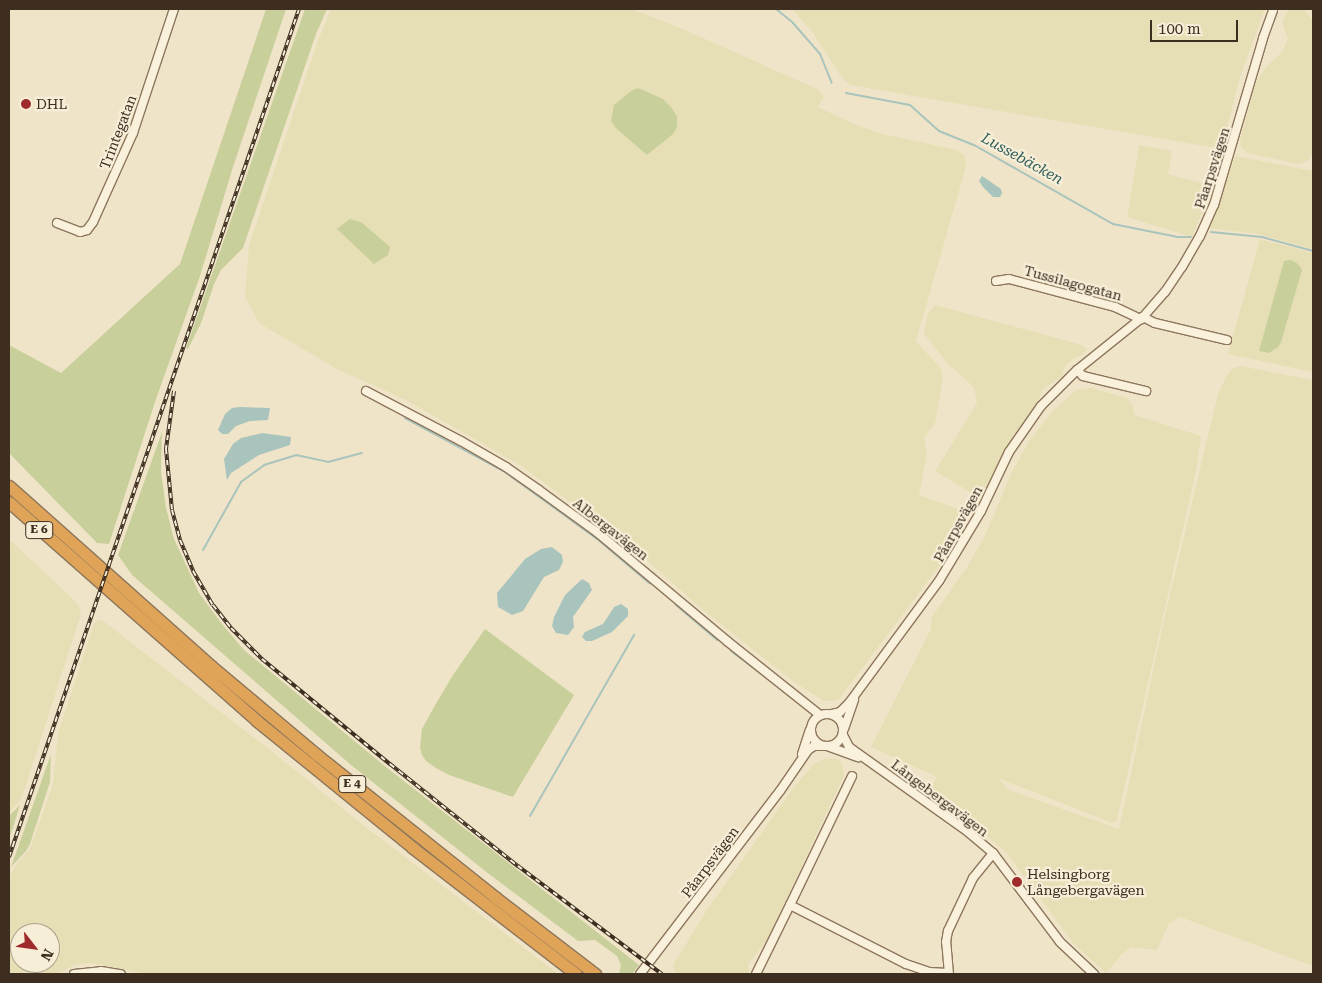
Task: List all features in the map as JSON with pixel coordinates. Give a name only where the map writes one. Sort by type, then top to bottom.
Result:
[{"type":"highway","name":"E 4","points":[[9,476],[53,526],[211,666],[317,755],[595,974]]},
{"type":"highway","name":"E 6","points":[[9,486],[53,526]]},
{"type":"highway","name":"E 6","points":[[9,502],[70,558]]},
{"type":"highway","name":"E 4","points":[[9,510],[70,558],[182,657],[326,778],[576,974]]},
{"type":"street","name":"Trintegatan","points":[[57,223],[77,232],[84,231],[90,226],[127,149],[174,9]]},
{"type":"street","name":"Påarpsvägen","points":[[832,714],[844,710],[951,564],[1029,420],[1048,397],[1077,370],[1142,318],[1165,292],[1178,273],[1210,216],[1273,10]]},
{"type":"street","name":"Tussilagogatan","points":[[996,281],[1009,279],[1120,308],[1142,318]]},
{"type":"street","points":[[1142,318],[1155,323],[1227,340]]},
{"type":"street","points":[[1077,370],[1083,376],[1146,391]]},
{"type":"street","name":"Albergavägen","points":[[366,391],[462,441],[506,467],[539,490],[598,533],[727,641],[820,715]]},
{"type":"street","name":"Påarpsvägen","points":[[843,732],[859,690]]},
{"type":"street","points":[[832,714],[840,720],[843,732],[835,744],[825,746],[814,739],[811,728],[814,720],[820,715],[832,714]]},
{"type":"street","name":"Påarpsvägen","points":[[798,764],[811,728]]},
{"type":"street","name":"Långebergavägen","points":[[843,732],[847,745],[968,832],[993,853],[1060,942],[1094,974]]},
{"type":"street","name":"Påarpsvägen","points":[[640,974],[798,764],[812,747],[825,746]]},
{"type":"street","name":"Långebergavägen","points":[[825,746],[872,763]]},
{"type":"street","points":[[756,974],[852,776]]},
{"type":"street","name":"Långebergavägen","points":[[948,973],[946,942],[950,924],[973,878],[993,853]]},
{"type":"street","points":[[790,905],[906,964],[929,972],[948,973]]},
{"type":"street","points":[[74,974],[101,971],[121,974]]},
{"type":"shaded area","points":[[331,9],[632,9],[685,30],[817,89],[824,96],[818,107],[854,124],[883,134],[957,150],[964,155],[966,166],[916,341],[941,369],[943,378],[935,423],[924,438],[927,454],[919,495],[959,509],[963,512],[966,520],[941,564],[838,700],[824,701],[794,682],[702,609],[634,549],[520,465],[406,400],[337,369],[259,323],[245,296],[249,245],[319,38]],"holes":[[[631,91],[663,99],[672,108],[677,117],[614,105]]]},
{"type":"shaded area","points":[[792,9],[1265,9],[1240,77],[1224,140],[1219,146],[1210,147],[850,85],[842,78],[813,33]]},
{"type":"shaded area","points":[[1289,9],[1304,9],[1313,21],[1313,152],[1309,160],[1299,164],[1248,153],[1241,147],[1240,141],[1256,81],[1268,65],[1282,52],[1288,39],[1282,21]]},
{"type":"shaded area","points":[[1139,145],[1172,151],[1168,174],[1213,186],[1192,237],[1127,217]]},
{"type":"shaded area","points":[[1235,156],[1313,171],[1313,249],[1258,234],[1208,228],[1223,193]]},
{"type":"shaded area","points":[[1260,239],[1313,253],[1313,372],[1228,354]]},
{"type":"shaded area","points":[[935,305],[1082,345],[1087,349],[1082,355],[1073,359],[1065,366],[1062,376],[1042,390],[1039,399],[1003,459],[983,500],[935,471],[977,403],[974,387],[949,365],[924,334],[928,314]]},
{"type":"shaded area","points":[[1240,366],[1313,380],[1313,966],[1180,917],[1169,923],[1157,950],[1131,947],[1121,955],[1106,973],[1073,943],[1007,853],[987,836],[931,798],[929,792],[937,777],[871,747],[931,629],[931,618],[967,567],[985,536],[1010,476],[1029,441],[1050,414],[1076,390],[1091,388],[1127,398],[1133,406],[1134,415],[1201,436],[1196,471],[1117,820],[1112,823],[998,778],[1009,790],[1119,829],[1164,620],[1218,394],[1232,369]]},
{"type":"shaded area","points":[[9,539],[74,600],[81,614],[23,794],[19,802],[9,813]]},
{"type":"shaded area","points":[[98,620],[103,621],[279,757],[363,825],[558,974],[147,974],[91,963],[75,965],[60,972],[60,923],[10,923],[10,973],[58,973],[9,974],[9,877],[15,866],[30,849],[53,784],[58,734],[94,624]]},
{"type":"shaded area","points":[[824,759],[836,759],[842,763],[844,775],[768,939],[748,964],[749,974],[676,974],[673,965],[707,910],[794,787],[814,764]]},
{"type":"green space","points":[[266,9],[286,9],[233,167],[200,276],[156,399],[109,544],[97,543],[9,453],[9,345],[61,373],[180,264]]},
{"type":"green space","points":[[305,9],[327,9],[316,34],[243,248],[221,270],[214,284],[201,323],[188,349],[186,348]]},
{"type":"green space","points":[[638,88],[663,99],[672,108],[677,117],[677,127],[673,134],[647,155],[616,128],[611,121],[614,105],[631,91]]},
{"type":"green space","points":[[350,219],[361,222],[390,247],[388,255],[374,264],[337,229]]},
{"type":"green space","points":[[1291,260],[1298,264],[1302,270],[1281,342],[1278,347],[1269,353],[1259,351],[1284,261]]},
{"type":"green space","points":[[162,432],[161,471],[166,508],[174,539],[199,593],[244,650],[386,767],[639,965],[632,974],[619,974],[621,965],[617,956],[595,940],[578,941],[489,874],[351,765],[132,575],[118,555]]},
{"type":"green space","points":[[485,629],[574,695],[513,797],[449,775],[426,761],[420,747],[422,729],[434,707],[453,675]]},
{"type":"green space","points":[[51,754],[50,782],[30,844],[11,867]]},
{"type":"green space","points":[[20,805],[9,840],[9,816]]},
{"type":"water","points":[[982,176],[1001,189],[1000,197],[993,197],[983,187],[979,181]]},
{"type":"water","points":[[232,408],[270,408],[268,420],[250,421],[236,426],[228,434],[222,434],[218,430],[225,414]]},
{"type":"water","points":[[262,433],[291,437],[290,445],[259,455],[231,473],[227,480],[224,459],[233,444],[241,438]]},
{"type":"water","points":[[552,547],[562,555],[563,562],[559,570],[544,577],[523,611],[512,615],[498,607],[497,593],[525,559],[541,549]]},
{"type":"water","points":[[582,579],[589,583],[592,590],[573,617],[574,627],[568,635],[556,633],[552,626],[554,617],[565,595]]},
{"type":"water","points":[[621,604],[628,609],[628,616],[612,632],[592,641],[586,641],[582,637],[585,632],[603,624],[614,607]]},
{"type":"waterway","name":"Lussebäcken","points":[[776,9],[793,23],[820,54],[832,83]]},
{"type":"waterway","name":"Lussebäcken","points":[[846,93],[910,105],[939,131],[974,145],[1113,224],[1178,237],[1191,237]]},
{"type":"waterway","name":"Lussebäcken","points":[[1211,232],[1262,237],[1313,251]]},
{"type":"waterway","points":[[405,418],[505,472],[596,538],[649,583]]},
{"type":"waterway","points":[[203,550],[241,482],[264,465],[296,455],[328,462],[362,453]]},
{"type":"waterway","points":[[676,605],[717,640]]},
{"type":"waterway","points":[[530,816],[634,635]]},
{"type":"waterway","points":[[731,651],[779,687]]},
{"type":"waterway","points":[[786,693],[792,697]]},
{"type":"railway","points":[[9,857],[299,9]]},
{"type":"railway","points":[[174,391],[166,449],[172,510],[180,540],[193,571],[213,605],[231,628],[262,659],[390,764],[518,866],[662,974]]},
{"type":"place","name":"DHL","points":[[26,104]]},
{"type":"place","name":"Helsingborg Långebergavägen","points":[[1017,882]]}]
